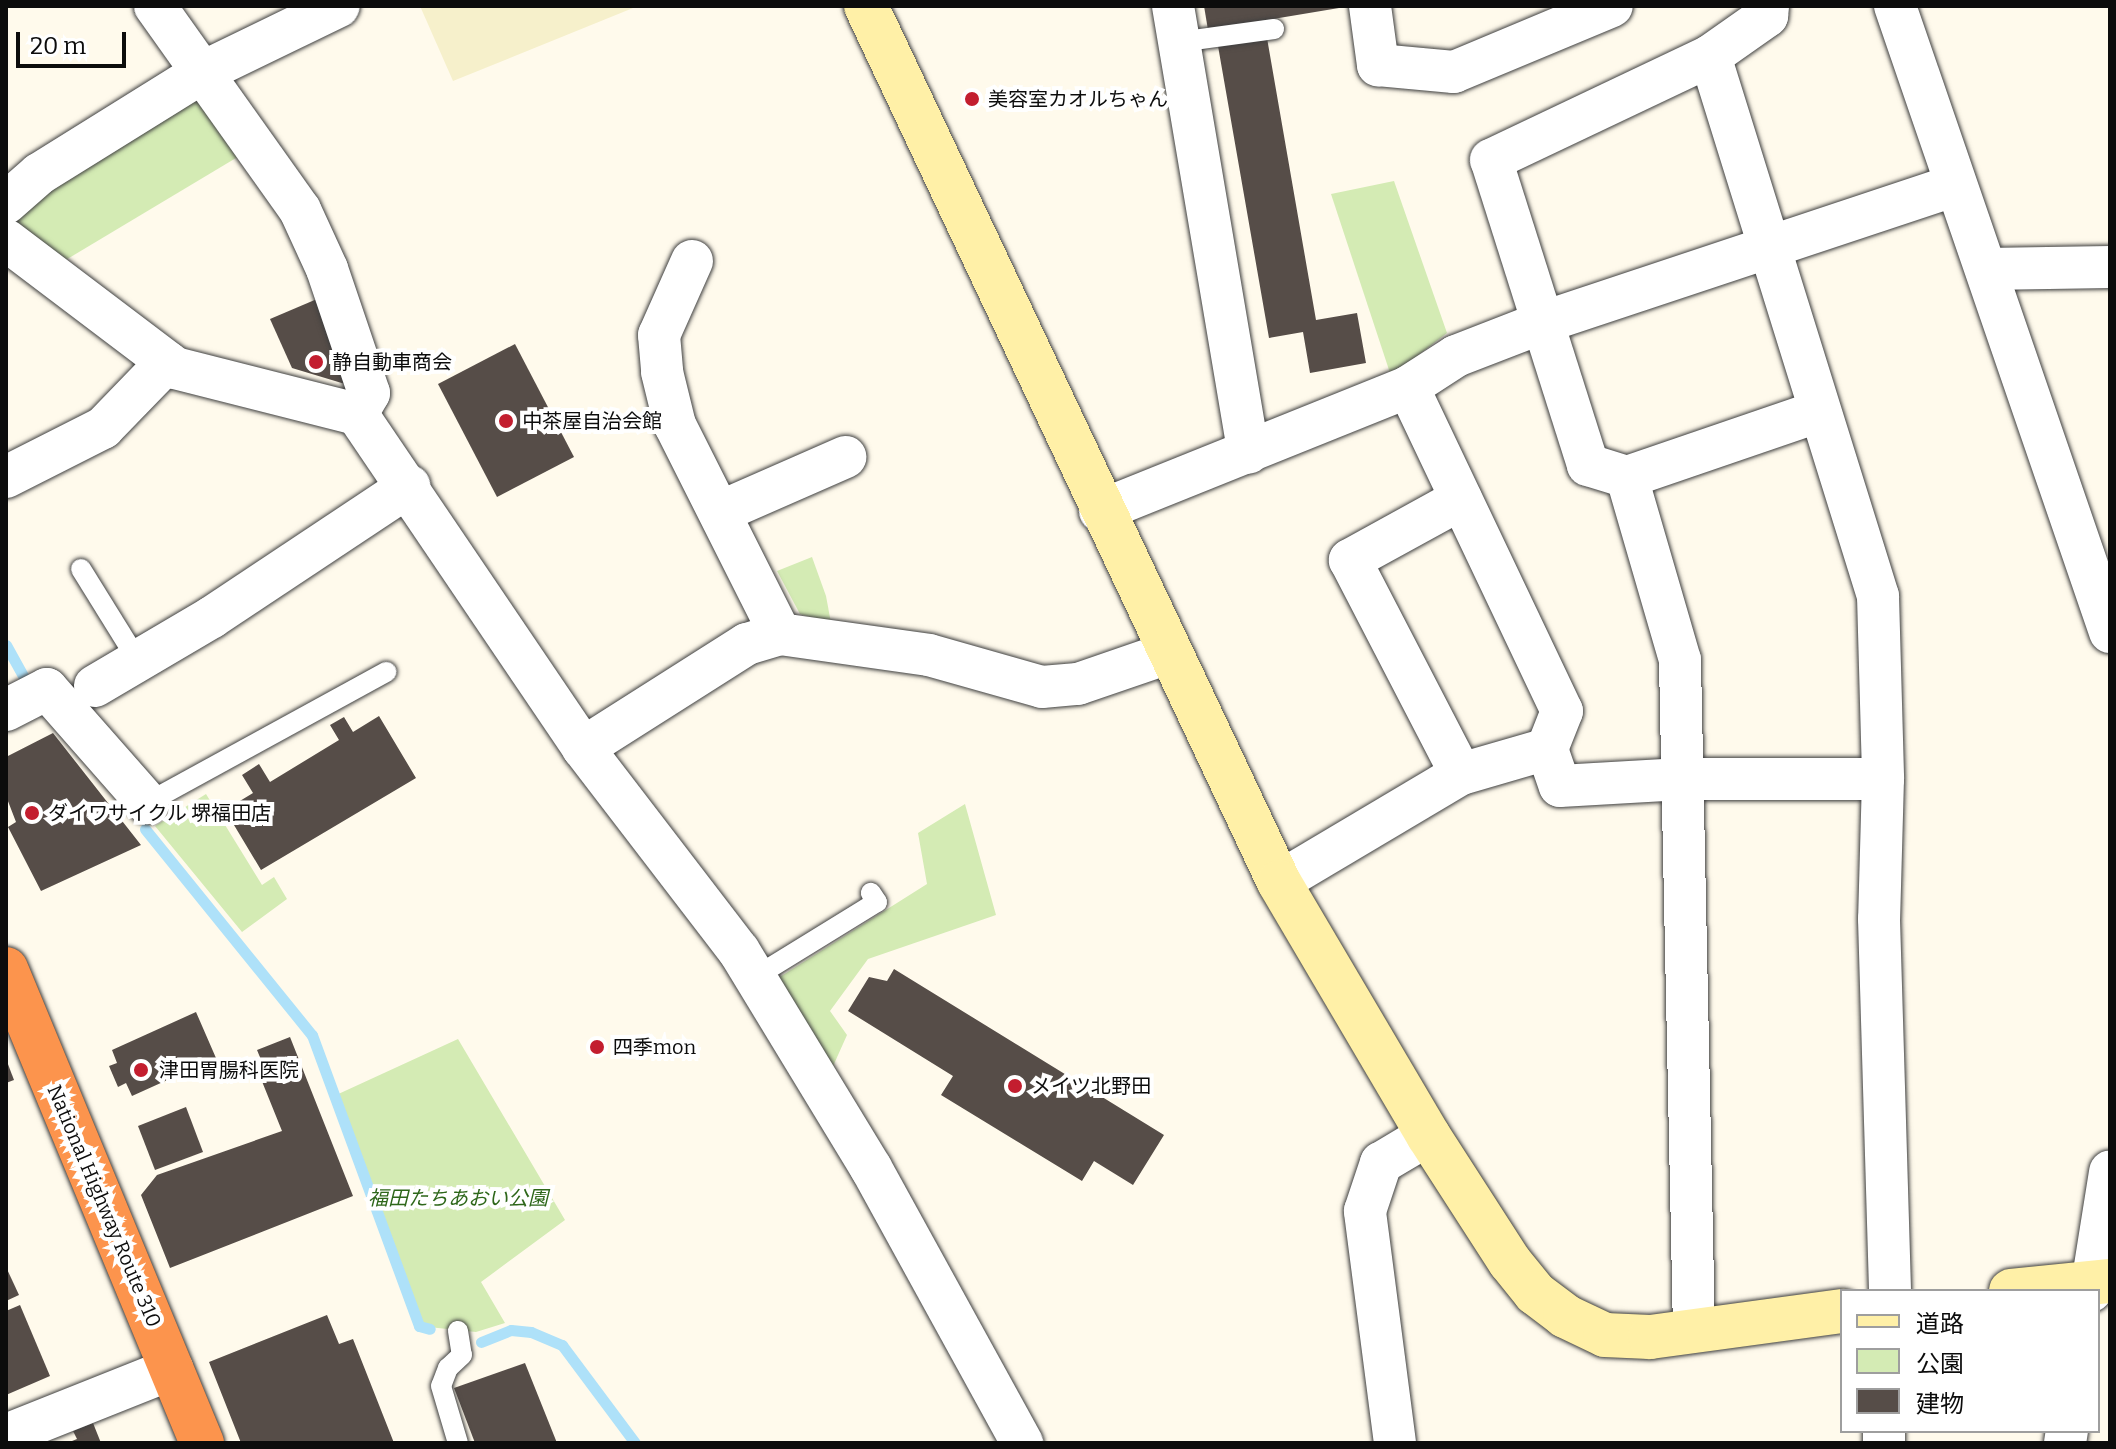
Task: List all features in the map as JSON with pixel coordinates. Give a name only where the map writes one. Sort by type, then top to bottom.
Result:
[{"type":"highway","name":"National Highway Route 310","points":[[6,969],[202,1443]]},
{"type":"street","points":[[155,6],[300,210],[327,269],[369,393],[357,414]]},
{"type":"street","points":[[6,203],[39,174],[201,73],[339,6]]},
{"type":"street","points":[[866,6],[1100,511],[1279,882],[1428,1135],[1510,1262],[1535,1293],[1565,1316],[1605,1335],[1650,1337],[1840,1311]]},
{"type":"street","points":[[1370,6],[1378,65],[1454,72],[1612,6]]},
{"type":"street","points":[[1768,6],[1767,16],[1710,56],[1491,160],[1588,465],[1627,477],[1817,412]]},
{"type":"street","points":[[1895,6],[2110,632]]},
{"type":"street","points":[[1176,24],[1249,453]]},
{"type":"street","points":[[1710,56],[1817,412],[1878,596],[1883,779],[1879,919],[1890,1289]]},
{"type":"street","points":[[1100,511],[1408,387],[1456,356],[1541,323],[1955,185]]},
{"type":"street","points":[[6,240],[167,362],[357,414],[409,486],[583,748],[755,977],[871,1168],[1022,1443]]},
{"type":"street","points":[[692,261],[659,335],[662,372],[675,425],[780,634]]},
{"type":"street","points":[[1986,269],[2110,267]]},
{"type":"street","points":[[6,477],[103,428],[167,362]]},
{"type":"street","points":[[1408,387],[1562,711],[1547,749],[1560,786],[1682,779],[1883,779]]},
{"type":"street","points":[[720,512],[845,457]]},
{"type":"street","points":[[1627,477],[1680,660],[1694,1331]]},
{"type":"street","points":[[95,686],[409,486]]},
{"type":"street","points":[[1461,499],[1350,560],[1461,774]]},
{"type":"street","points":[[583,748],[747,644],[780,634],[929,655],[1042,687],[1078,684],[1168,653]]},
{"type":"street","points":[[6,710],[47,689],[147,803]]},
{"type":"street","points":[[1279,882],[1461,774],[1547,749]]},
{"type":"street","points":[[1395,1443],[1365,1211],[1381,1163],[1428,1135]]},
{"type":"street","points":[[2040,1289],[2098,1285],[2110,1172]]},
{"type":"street","points":[[6,1435],[172,1369]]},
{"type":"lane","points":[[1176,24],[1274,29]]},
{"type":"lane","points":[[81,569],[138,661]]},
{"type":"lane","points":[[147,803],[386,672]]},
{"type":"lane","points":[[755,977],[877,902],[871,893]]},
{"type":"lane","points":[[458,1331],[462,1355],[448,1368],[441,1386],[458,1443]]},
{"type":"shaded area","points":[[420,6],[638,6],[453,81]]},
{"type":"green space","points":[[200,82],[246,152],[64,261],[6,217]]},
{"type":"green space","points":[[1394,181],[1447,333],[1391,376],[1331,194]]},
{"type":"green space","points":[[812,557],[826,596],[831,623],[800,614],[777,571]]},
{"type":"green space","points":[[206,794],[262,885],[274,877],[287,899],[242,932],[155,826]]},
{"type":"green space","points":[[965,804],[996,915],[868,959],[830,1011],[847,1035],[830,1073],[775,980],[927,884],[918,833]]},
{"type":"green space","name":"福田たちあおい公園","points":[[458,1039],[565,1220],[481,1282],[505,1323],[476,1332],[419,1326],[334,1096]]},
{"type":"building","points":[[1204,6],[1339,6],[1339,8],[1208,30]]},
{"type":"building","points":[[1267,38],[1316,320],[1357,313],[1366,363],[1310,373],[1303,332],[1269,338],[1218,46]]},
{"type":"building","points":[[317,299],[345,384],[292,368],[270,319]]},
{"type":"building","name":"中茶屋自治会館","points":[[515,344],[574,457],[497,497],[438,384]]},
{"type":"building","points":[[379,716],[416,778],[261,870],[225,810],[253,793],[242,775],[259,764],[270,782],[339,740],[330,725],[344,717],[353,732]]},
{"type":"building","points":[[53,733],[141,845],[41,891],[8,827],[16,822],[6,796],[6,757]]},
{"type":"building","name":"メイツ北野田","points":[[894,969],[1164,1135],[1133,1185],[1094,1161],[1082,1181],[941,1095],[953,1076],[848,1011],[869,977],[887,981]]},
{"type":"building","points":[[196,1012],[216,1058],[132,1096],[126,1083],[118,1087],[109,1066],[117,1063],[112,1050]]},
{"type":"building","points":[[290,1037],[353,1196],[170,1268],[141,1195],[157,1175],[282,1131],[259,1074],[266,1072],[257,1050]]},
{"type":"building","points":[[6,1059],[14,1080],[6,1083]]},
{"type":"building","points":[[186,1107],[203,1152],[155,1170],[138,1126]]},
{"type":"building","points":[[6,1267],[19,1295],[6,1301]]},
{"type":"building","points":[[20,1305],[50,1376],[6,1395],[6,1311]]},
{"type":"building","points":[[327,1315],[339,1344],[353,1339],[394,1443],[241,1443],[209,1362]]},
{"type":"building","points":[[525,1363],[557,1443],[475,1443],[454,1388]]},
{"type":"building","points":[[93,1423],[101,1443],[67,1443],[77,1439],[73,1431]]},
{"type":"waterway","points":[[6,645],[25,679]]},
{"type":"waterway","points":[[145,829],[312,1035],[419,1326],[430,1329]]},
{"type":"waterway","points":[[481,1342],[511,1330],[531,1332],[562,1345],[635,1443]]},
{"type":"place","name":"美容室カオルちゃん","points":[[972,99]]},
{"type":"place","name":"静自動車商会","points":[[316,362]]},
{"type":"place","name":"中茶屋自治会館","points":[[506,421]]},
{"type":"place","name":"ダイワサイクル 堺福田店","points":[[32,813]]},
{"type":"place","name":"四季mon","points":[[597,1047]]},
{"type":"place","name":"津田胃腸科医院","points":[[141,1070]]},
{"type":"place","name":"メイツ北野田","points":[[1015,1086]]}]
